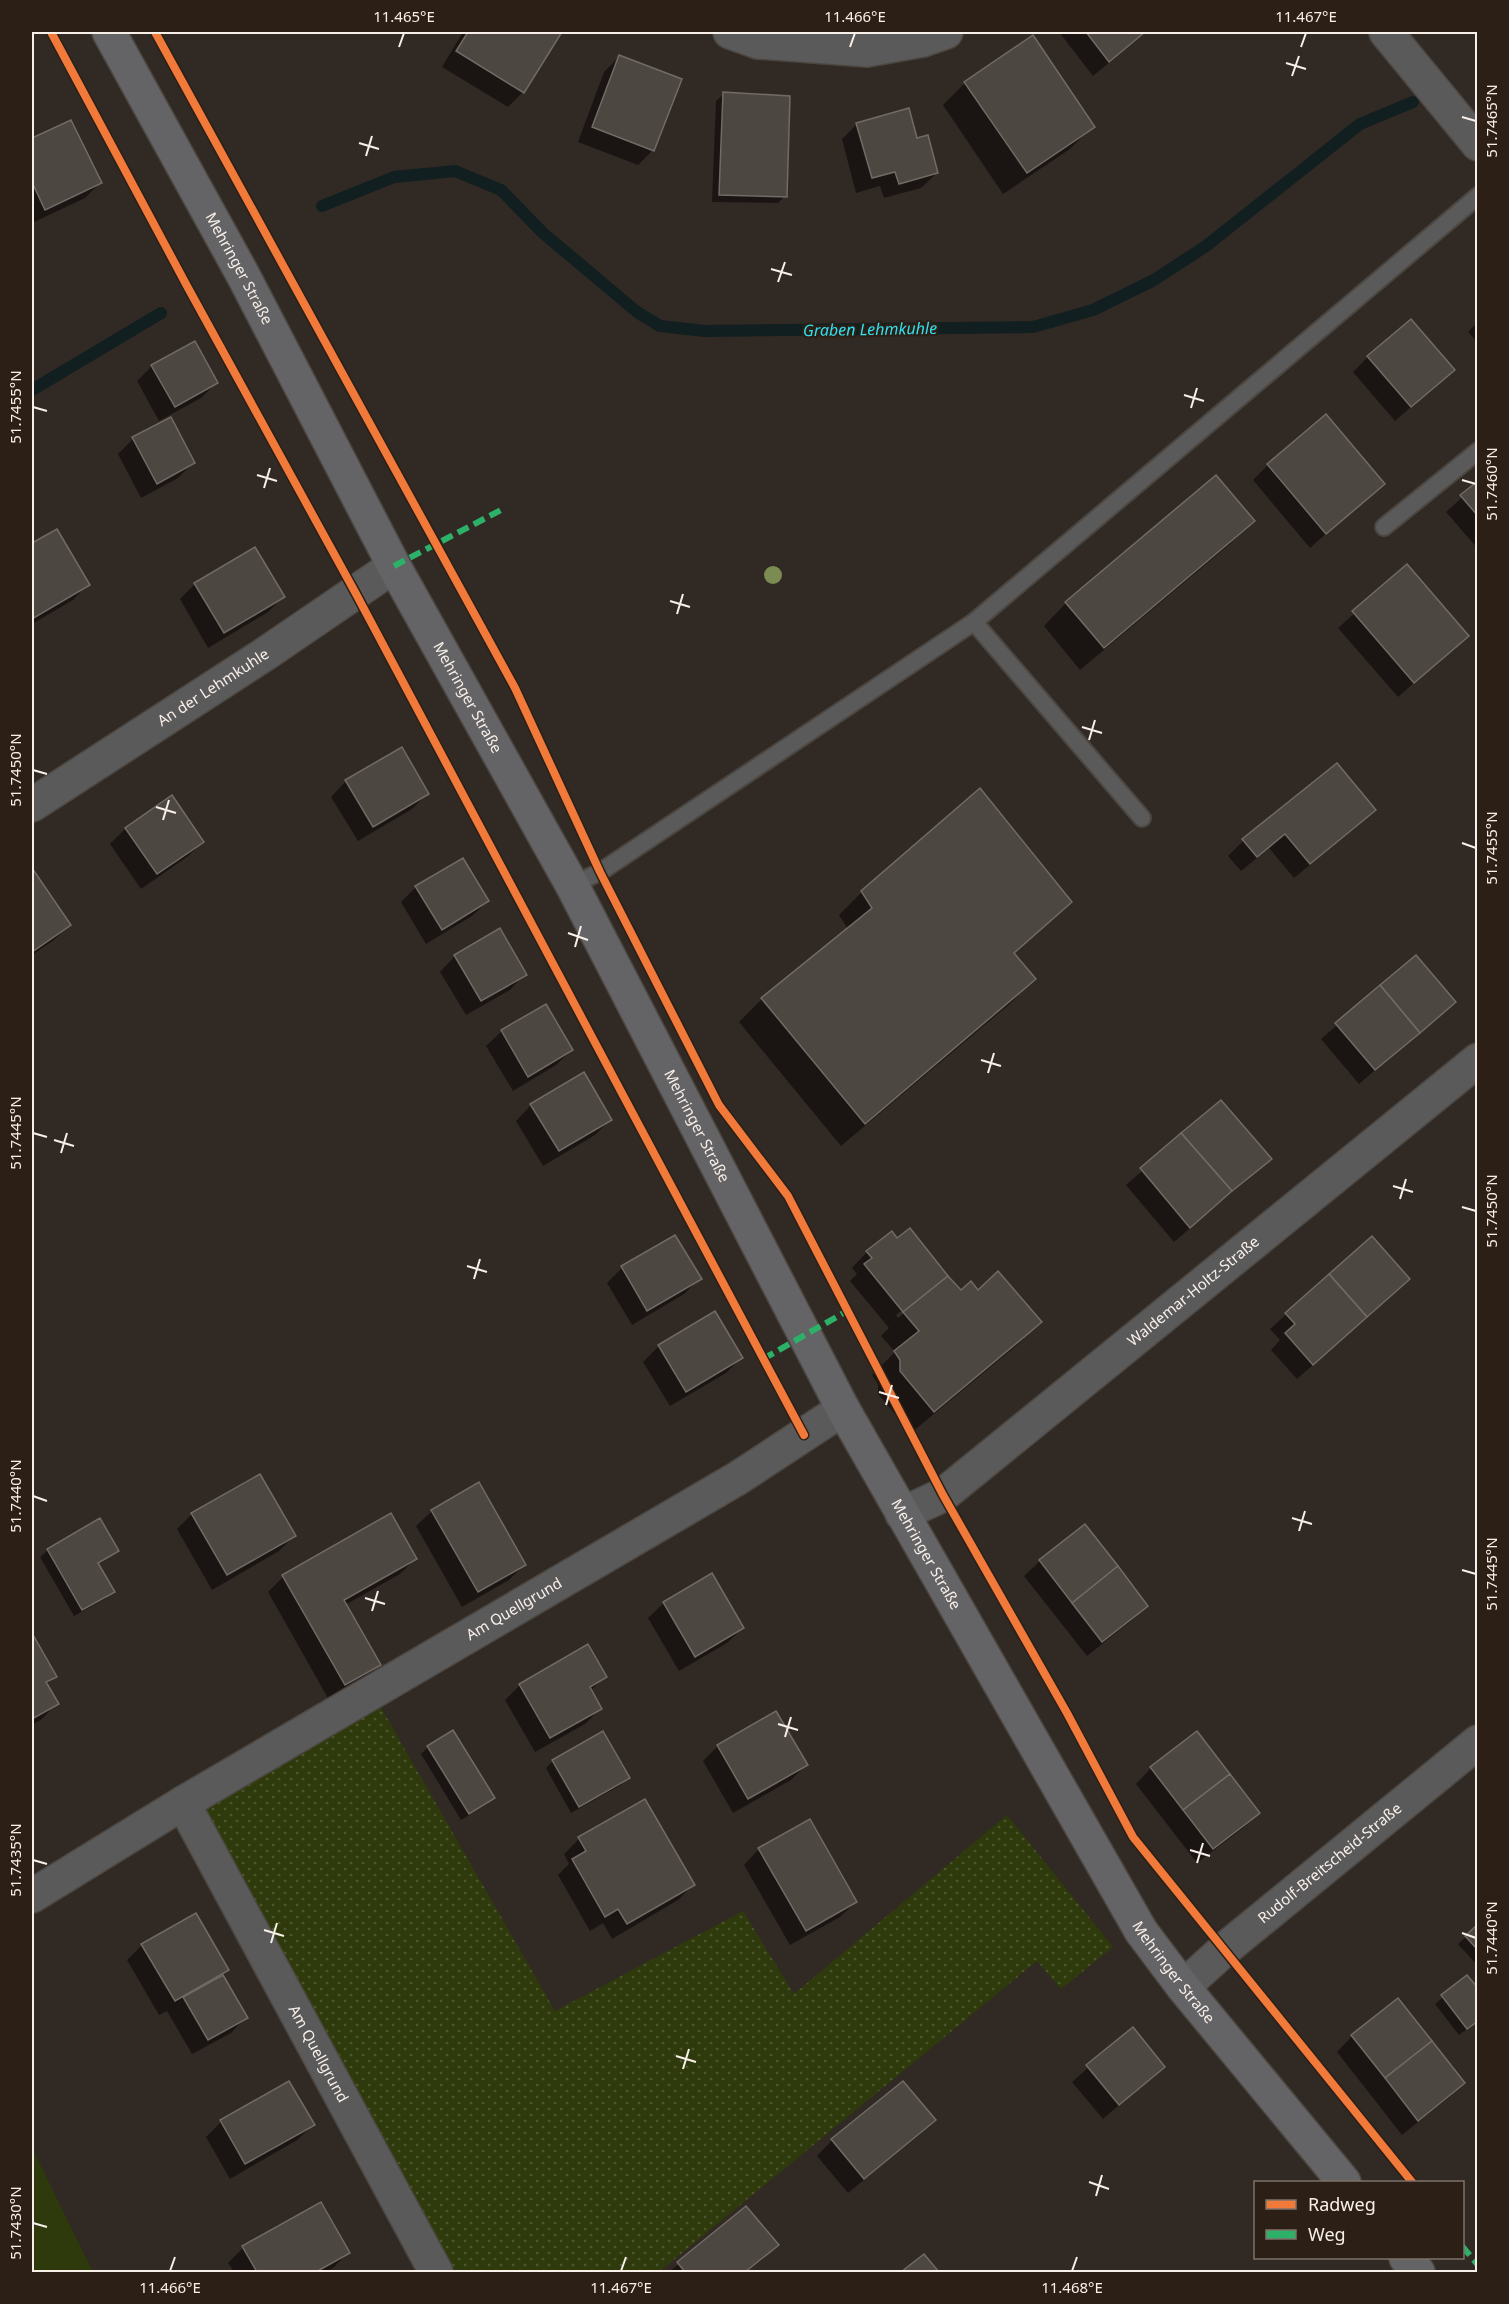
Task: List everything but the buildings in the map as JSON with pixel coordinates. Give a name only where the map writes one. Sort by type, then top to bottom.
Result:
[{"type":"main road","name":"Mehringer Straße","points":[[109,32],[243,275],[394,566],[572,885],[843,1409],[1141,1931],[1183,1987],[1343,2181]]},
{"type":"main road","points":[[1407,2259],[1418,2272]]},
{"type":"street","points":[[730,32],[758,42],[867,50],[923,40],[946,32]]},
{"type":"street","points":[[1386,32],[1478,144]]},
{"type":"street","name":"An der Lehmkuhle","points":[[32,806],[266,654],[394,566]]},
{"type":"street","name":"Waldemar-Holtz-Straße","points":[[902,1514],[944,1495],[1478,1060]]},
{"type":"street","name":"Am Quellgrund","points":[[32,1896],[183,1803],[738,1478],[843,1409]]},
{"type":"street","name":"Rudolf-Breitscheid-Straße","points":[[1183,1987],[1225,1949],[1478,1742]]},
{"type":"street","name":"Am Quellgrund","points":[[183,1803],[436,2272]]},
{"type":"lane","points":[[572,885],[600,872],[974,622],[1478,196]]},
{"type":"lane","points":[[1384,527],[1478,451]]},
{"type":"lane","points":[[974,622],[1142,818]]},
{"type":"green space","points":[[372,1692],[555,2011],[743,1911],[794,1994],[1007,1815],[1113,1947],[1061,1989],[1037,1961],[659,2272],[436,2272],[183,1803]]},
{"type":"green space","points":[[32,2154],[35,2154],[93,2272],[32,2272]]},
{"type":"waterway","name":"Graben Lehmkuhle","points":[[322,206],[394,177],[455,171],[501,190],[543,233],[637,312],[660,326],[705,331],[1033,327],[1093,310],[1154,280],[1206,246],[1360,124],[1413,102]]},
{"type":"waterway","name":"Graben Lehmkuhle","points":[[32,390],[161,313]]},
{"type":"marked path","points":[[394,566],[503,509]]},
{"type":"marked path","points":[[763,1359],[847,1311]]},
{"type":"marked path","points":[[1464,2248],[1478,2265]]},
{"type":"cycle path","points":[[51,32],[355,592],[804,1435]]},
{"type":"cycle path","points":[[155,32],[515,688],[600,872],[719,1105],[788,1196],[943,1495],[1067,1713],[1133,1837],[1411,2181]]}]
